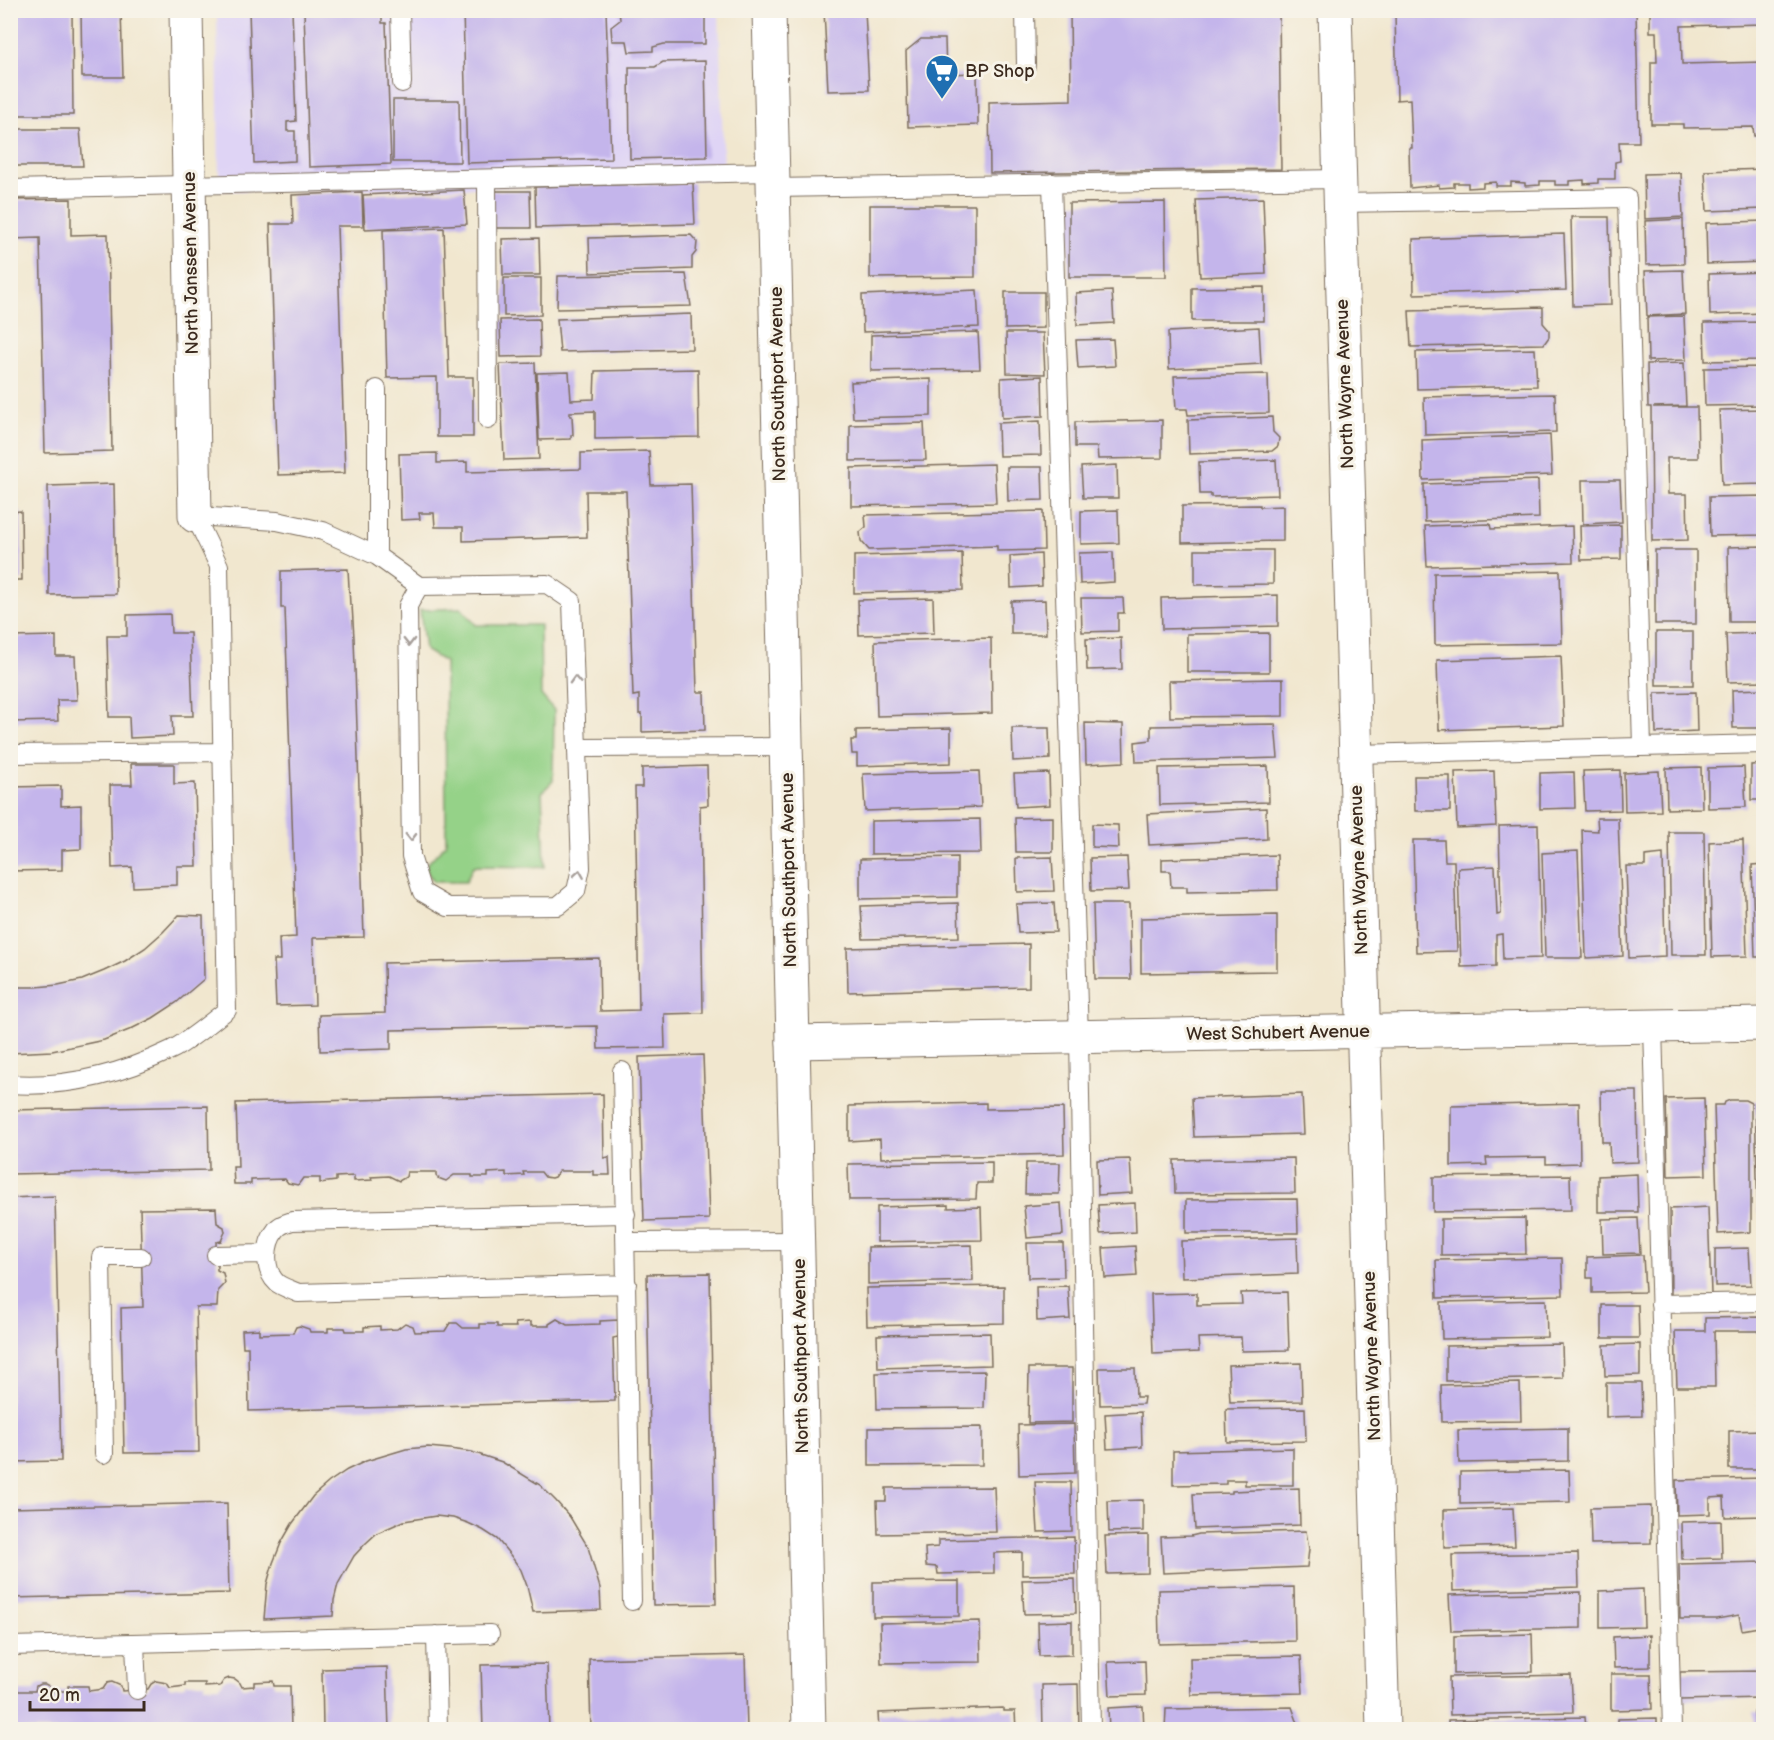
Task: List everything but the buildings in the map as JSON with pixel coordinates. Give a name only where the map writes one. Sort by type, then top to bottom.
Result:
[{"type":"street","name":"North Janssen Avenue","points":[[186,10],[195,516]]},
{"type":"street","name":"North Southport Avenue","points":[[770,10],[809,1730]]},
{"type":"street","name":"North Wayne Avenue","points":[[1335,10],[1383,1730]]},
{"type":"street","name":"West Schubert Avenue","points":[[793,1042],[1764,1024]]},
{"type":"lane","points":[[400,10],[402,82]]},
{"type":"lane","points":[[1025,10],[1026,66]]},
{"type":"lane","points":[[487,179],[488,420]]},
{"type":"lane","points":[[10,189],[487,179],[773,180],[1052,183],[1628,198],[1642,747]]},
{"type":"lane","points":[[1052,183],[1079,1037],[1091,1730]]},
{"type":"lane","points":[[377,389],[377,556]]},
{"type":"lane","points":[[10,1084],[73,1082],[121,1070],[172,1050],[227,1010],[219,566],[195,516],[277,521],[323,531],[377,556],[419,586],[547,584],[572,602],[581,868],[576,891],[558,906],[448,907],[422,892],[411,856],[408,606],[419,586]]},
{"type":"lane","points":[[1355,754],[1764,744]]},
{"type":"lane","points":[[578,748],[787,747]]},
{"type":"lane","points":[[10,754],[223,752]]},
{"type":"lane","points":[[1653,1026],[1672,1730]]},
{"type":"lane","points":[[622,1071],[632,1601]]},
{"type":"lane","points":[[626,1214],[292,1221],[277,1228],[268,1243],[267,1254],[269,1269],[277,1283],[298,1293],[627,1284]]},
{"type":"lane","points":[[626,1242],[798,1241]]},
{"type":"lane","points":[[216,1255],[267,1254]]},
{"type":"lane","points":[[104,1454],[102,1257],[141,1257]]},
{"type":"lane","points":[[1660,1304],[1764,1302]]},
{"type":"lane","points":[[10,1646],[490,1634]]},
{"type":"lane","points":[[436,1635],[438,1730]]},
{"type":"lane","points":[[135,1643],[136,1690]]},
{"type":"shaded area","points":[[217,11],[719,11],[724,179],[481,188],[219,191]]},
{"type":"green space","points":[[461,608],[476,625],[540,625],[541,695],[554,710],[553,781],[542,792],[545,867],[473,866],[466,882],[434,882],[424,867],[446,844],[445,662],[425,650],[420,610]]},
{"type":"place","name":"BP Shop","points":[[942,100]]}]
